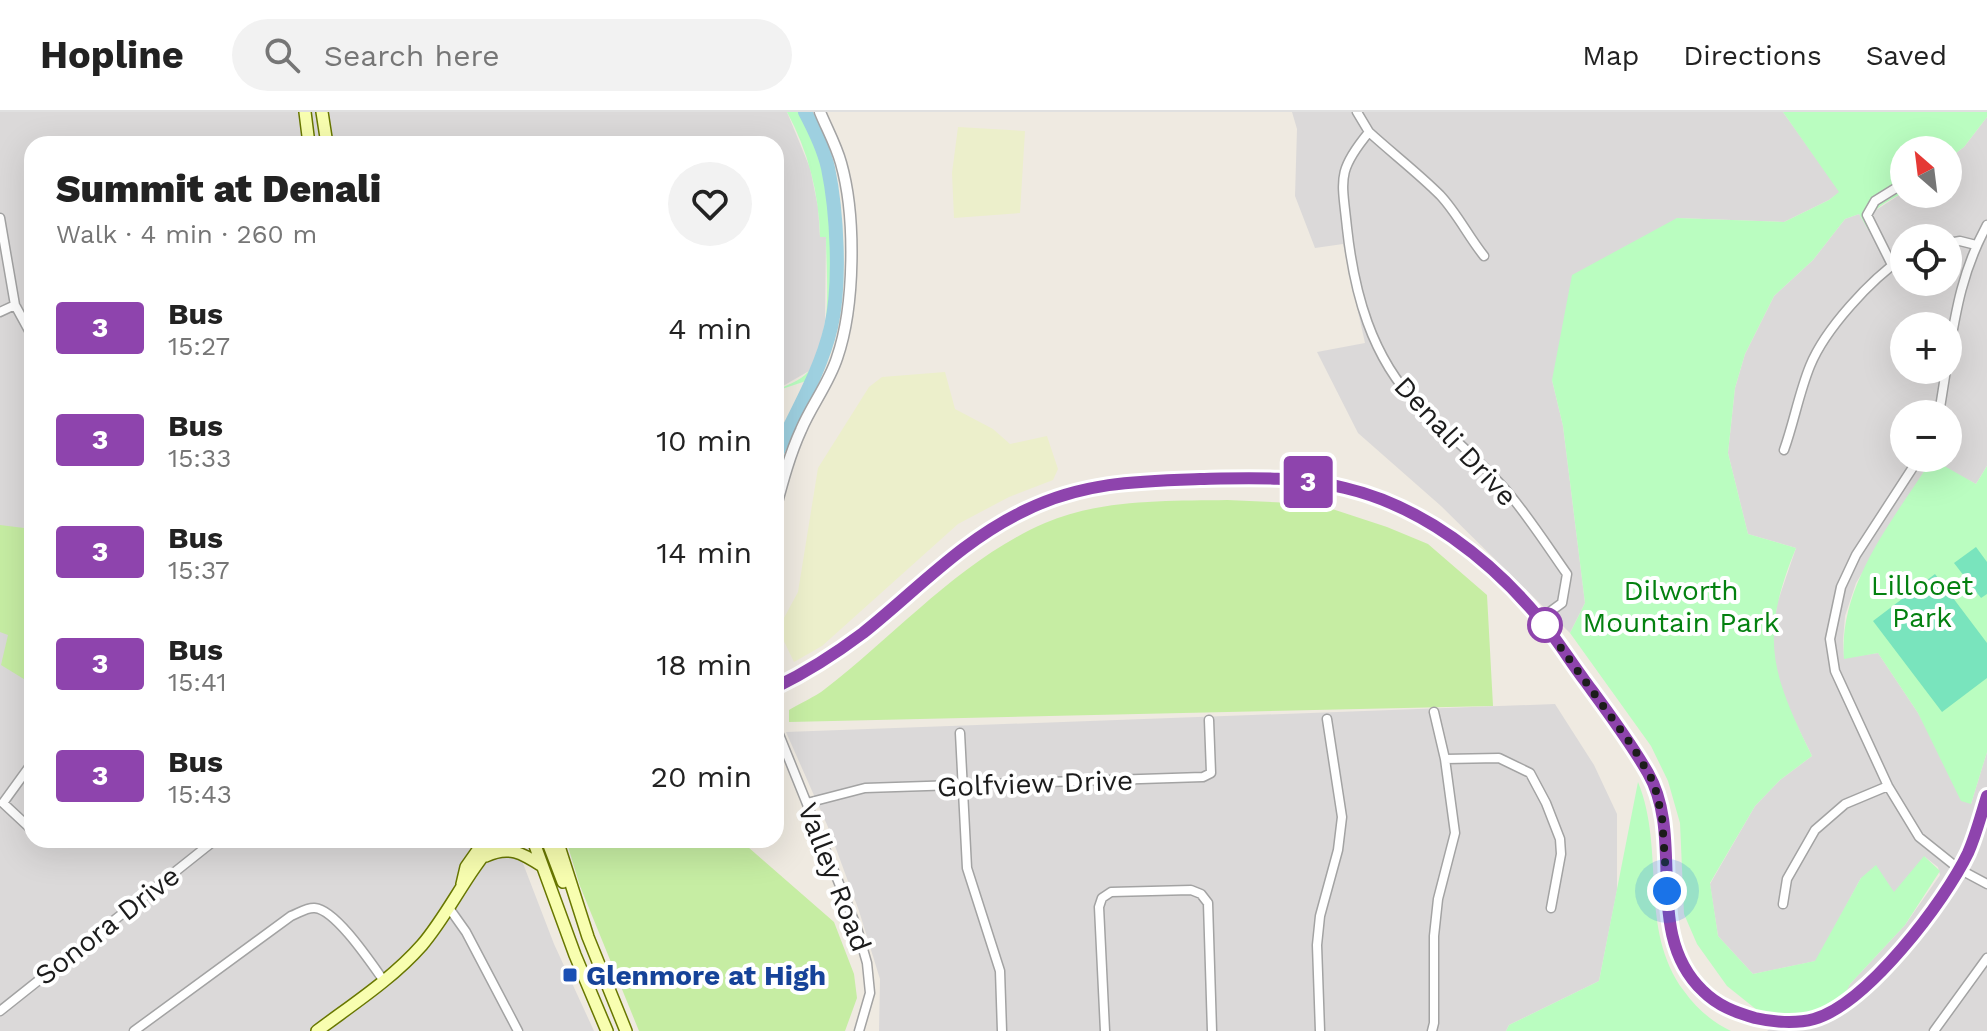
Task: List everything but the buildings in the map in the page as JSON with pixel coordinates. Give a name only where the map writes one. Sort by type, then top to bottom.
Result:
[{"type":"main road","points":[[305,112],[308,136]]},
{"type":"main road","points":[[322,112],[326,136]]},
{"type":"main road","points":[[462,885],[466,867],[479,848]]},
{"type":"main road","points":[[317,1031],[384,981],[423,944],[490,848]]},
{"type":"main road","points":[[536,848],[607,1031]]},
{"type":"main road","points":[[550,848],[626,1031]]},
{"type":"main road","points":[[560,848],[588,937]]},
{"type":"main road","points":[[482,858],[494,852],[513,850],[542,866]]},
{"type":"street","points":[[784,477],[801,429],[837,359],[848,314],[850,218],[847,185],[841,160],[820,112]]},
{"type":"street","points":[[1357,112],[1369,132],[1455,213],[1484,256]]},
{"type":"street","name":"Denali Drive","points":[[1369,132],[1350,155],[1342,179],[1348,242],[1361,309],[1386,363],[1415,402],[1508,493],[1567,574],[1562,603],[1540,619]]},
{"type":"street","points":[[1890,192],[1875,201],[1867,215],[1890,261]]},
{"type":"street","points":[[0,218],[15,305],[24,321]]},
{"type":"street","points":[[1956,312],[1967,264],[1987,225]]},
{"type":"street","points":[[1962,242],[1976,245]]},
{"type":"street","points":[[1784,450],[1811,363],[1828,335],[1866,288],[1890,267]]},
{"type":"street","points":[[0,312],[15,305]]},
{"type":"street","points":[[1910,472],[1856,555],[1841,587],[1830,639],[1835,671],[1888,786],[1919,837],[1959,869],[1987,884]]},
{"type":"street","points":[[784,683],[813,668],[863,633],[945,560],[985,532],[1027,509],[1078,490],[1130,480],[1284,478],[1346,488],[1396,506],[1451,535],[1501,578],[1540,619],[1633,747],[1654,783],[1662,817],[1669,921],[1677,955],[1701,990],[1728,1011],[1772,1022],[1815,1025],[1847,1002],[1883,971],[1959,869],[1969,850],[1987,796]]},
{"type":"street","points":[[1432,1031],[1435,924],[1438,899],[1455,833],[1445,759],[1434,712]]},
{"type":"street","points":[[1320,1031],[1318,930],[1338,850],[1342,817],[1327,719]]},
{"type":"street","name":"Golfview Drive","points":[[807,803],[865,788],[1203,777],[1211,773],[1209,720]]},
{"type":"street","points":[[960,733],[967,868],[1000,971],[1002,1031]]},
{"type":"street","name":"Valley Road","points":[[784,747],[857,928],[867,963],[870,993],[859,1031]]},
{"type":"street","points":[[1445,759],[1499,758],[1530,773],[1560,839],[1557,885],[1551,908]]},
{"type":"street","points":[[24,774],[3,803],[24,823]]},
{"type":"street","points":[[1783,904],[1787,879],[1815,830],[1845,804],[1888,786]]},
{"type":"street","name":"Sonora Drive","points":[[0,1011],[205,848]]},
{"type":"street","points":[[1105,1031],[1099,907],[1102,898],[1111,892],[1191,890],[1201,894],[1208,903],[1212,1031]]},
{"type":"street","points":[[134,1031],[291,916],[312,907],[325,911],[351,938],[384,981]]},
{"type":"street","points":[[449,908],[466,932],[518,1031]]},
{"type":"street","points":[[1934,1031],[1987,958]]},
{"type":"shaded area","points":[[0,112],[787,112],[810,168],[820,237],[826,237],[825,321],[820,347],[809,371],[784,385],[784,136],[24,136],[24,848],[517,848],[554,944],[594,1031],[0,1031]]},
{"type":"shaded area","points":[[1292,112],[1783,112],[1840,192],[1784,222],[1677,218],[1552,380],[1563,426],[1585,603],[1570,633],[1441,506],[1358,433],[1317,352],[1365,343],[1343,244],[1315,248],[1295,196],[1297,129]]},
{"type":"shaded area","points":[[1987,117],[1987,466],[1976,484],[1954,472],[1962,472],[1962,400],[1890,400],[1890,472],[1924,472],[1856,583],[1845,616],[1843,641],[1844,658],[1878,653],[1918,713],[1971,804],[1987,752],[1987,1031],[1767,1031],[1780,1019],[1839,1003],[1850,984],[1905,925],[1940,875],[1938,867],[1925,857],[1894,893],[1861,878],[1816,961],[1753,974],[1718,936],[1710,884],[1755,806],[1780,780],[1812,756],[1785,701],[1775,668],[1773,637],[1777,604],[1796,548],[1748,534],[1728,453],[1735,388],[1745,354],[1774,296],[1813,260],[1845,219],[1859,214],[1868,228],[1870,214],[1890,201],[1890,208],[1962,208],[1962,148]]},
{"type":"shaded area","points":[[1555,704],[1594,765],[1617,814],[1617,890],[1599,981],[1509,1025],[1506,1031],[879,1031],[880,979],[859,911],[828,827],[786,732]]},
{"type":"green space","points":[[787,112],[809,112],[832,170],[838,210],[839,287],[833,338],[821,376],[784,388],[805,375],[816,359],[822,344],[827,308],[826,237],[820,237],[811,173]]},
{"type":"green space","name":"Dilworth Mountain Park","points":[[1783,112],[1987,112],[1987,117],[1962,148],[1962,136],[1890,136],[1890,200],[1874,212],[1869,231],[1859,214],[1845,219],[1813,260],[1774,296],[1745,354],[1735,388],[1728,453],[1748,534],[1796,548],[1777,607],[1775,654],[1787,701],[1812,756],[1780,780],[1755,806],[1710,883],[1718,936],[1753,974],[1815,961],[1861,878],[1876,865],[1894,892],[1924,856],[1940,871],[1905,925],[1850,984],[1843,998],[1829,1013],[1780,1019],[1757,1010],[1727,986],[1697,944],[1684,914],[1680,823],[1668,781],[1651,746],[1570,633],[1585,603],[1563,426],[1552,380],[1572,275],[1677,218],[1784,222],[1839,192]]},
{"type":"green space","points":[[958,127],[1025,131],[1020,213],[954,218],[952,173]]},
{"type":"green space","points":[[945,372],[955,409],[993,429],[1010,444],[1047,436],[1058,469],[1053,480],[1009,497],[958,524],[822,646],[794,662],[784,641],[784,618],[798,592],[818,468],[869,387],[882,377]]},
{"type":"green space","name":"Lillooet Park","points":[[1987,466],[1987,752],[1971,804],[1961,801],[1918,713],[1878,653],[1844,659],[1844,632],[1850,605],[1859,579],[1886,529],[1923,472],[1955,472],[1976,484]]},
{"type":"green space","points":[[1227,500],[1317,504],[1428,544],[1487,595],[1493,706],[789,722],[789,710],[825,689],[957,577],[1014,538],[1045,523],[1088,509],[1134,503]]},
{"type":"green space","points":[[0,525],[24,528],[24,679],[1,665],[8,635],[0,632]]},
{"type":"green space","points":[[1976,547],[1987,562],[1987,594],[1981,598],[1954,563]]},
{"type":"green space","points":[[1935,574],[1987,643],[1987,678],[1942,712],[1873,621]]},
{"type":"green space","points":[[1638,782],[1651,835],[1661,942],[1670,967],[1694,1003],[1711,1019],[1731,1031],[1506,1031],[1509,1025],[1599,981]]},
{"type":"green space","points":[[568,848],[749,848],[834,922],[854,974],[857,998],[845,1031],[639,1031],[580,886]]},
{"type":"waterway","points":[[784,439],[827,343],[836,290],[836,226],[831,185],[824,154],[805,112]]},
{"type":"bus line","name":"3","points":[[784,683],[813,668],[863,633],[945,560],[985,532],[1027,509],[1078,490],[1130,480],[1284,478],[1346,488],[1396,506],[1451,535],[1501,578],[1540,619],[1633,747],[1654,783],[1662,817],[1669,921],[1677,955],[1701,990],[1728,1011],[1772,1022],[1814,1019],[1847,1002],[1883,971],[1951,884],[1969,850],[1987,796]]},
{"type":"place","name":"Glenmore at High","points":[[570,975]]},
{"type":"route","points":[[1545,625],[1540,619],[1633,747],[1654,783],[1662,817],[1667,891]]}]
